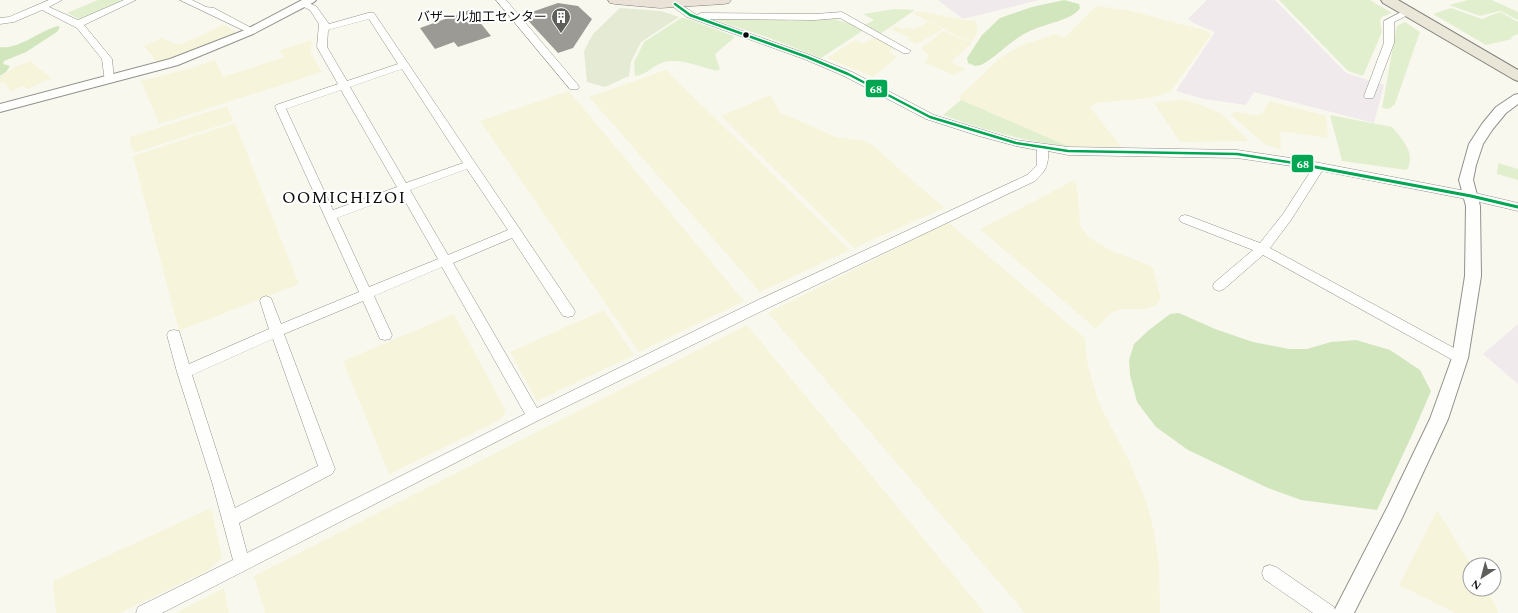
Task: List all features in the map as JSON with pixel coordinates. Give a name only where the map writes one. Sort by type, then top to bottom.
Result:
[{"type":"highway","points":[[615,0],[646,4],[675,4],[724,0]]},
{"type":"main road","points":[[1388,0],[1518,76]]},
{"type":"street","points":[[0,21],[6,22],[57,0]]},
{"type":"street","points":[[78,24],[131,0]]},
{"type":"street","points":[[185,0],[211,10],[252,31]]},
{"type":"street","points":[[501,0],[574,87]]},
{"type":"street","points":[[0,108],[174,62],[252,31],[307,2],[324,24],[322,47],[534,416]]},
{"type":"street","points":[[675,4],[690,15],[800,54],[848,74],[930,117],[983,134],[1042,148],[1068,151],[1237,154],[1319,167],[1471,196],[1518,207]]},
{"type":"street","points":[[43,7],[78,24],[107,59],[109,80]]},
{"type":"street","points":[[1369,96],[1390,43],[1389,21],[1407,12]]},
{"type":"street","points":[[323,29],[372,15],[568,312]]},
{"type":"street","points":[[695,17],[705,15],[815,17],[842,15],[906,51]]},
{"type":"street","points":[[385,335],[280,107],[405,65]]},
{"type":"street","points":[[1343,613],[1395,512],[1439,419],[1460,358],[1473,276],[1473,206],[1466,180],[1469,165],[1476,144],[1487,127],[1501,110],[1518,98]]},
{"type":"street","points":[[144,613],[534,416],[753,309],[1031,178],[1041,170],[1044,163],[1042,148]]},
{"type":"street","points":[[330,216],[404,190],[470,164]]},
{"type":"street","points":[[1219,286],[1262,249],[1288,217],[1319,167]]},
{"type":"street","points":[[1185,219],[1262,249],[1460,358]]},
{"type":"street","points":[[184,372],[277,331],[515,232]]},
{"type":"street","points":[[230,519],[327,469],[266,301]]},
{"type":"street","points":[[174,335],[184,372],[220,482],[242,564]]},
{"type":"street","points":[[1270,573],[1328,613]]},
{"type":"shaded area","points":[[938,0],[1039,0],[963,19]]},
{"type":"shaded area","points":[[1207,0],[1275,0],[1346,73],[1384,85],[1374,123],[1254,92],[1246,105],[1204,99],[1176,91],[1215,32],[1193,23],[1188,19]]},
{"type":"shaded area","points":[[1096,6],[1127,10],[1207,31],[1211,35],[1170,92],[1149,98],[1095,103],[1090,107],[1121,147],[1120,149],[1070,147],[961,100],[960,96],[1000,58],[1022,45],[1056,34],[1064,38]]},
{"type":"shaded area","points":[[917,11],[976,21],[978,31],[972,42],[913,14]]},
{"type":"shaded area","points":[[928,22],[943,29],[917,44],[908,40],[910,38],[891,29],[895,26],[903,29],[907,27],[913,30]]},
{"type":"shaded area","points":[[223,24],[238,33],[195,52],[158,63],[144,46],[161,38],[175,44],[181,44],[205,34]]},
{"type":"shaded area","points":[[943,31],[972,43],[951,62],[965,69],[954,75],[924,62],[927,59],[928,54],[921,48]]},
{"type":"shaded area","points":[[876,36],[896,47],[889,51],[897,57],[873,77],[827,58],[855,40],[864,44]]},
{"type":"shaded area","points":[[312,40],[310,52],[322,72],[159,124],[141,81],[192,68],[215,60],[223,77],[284,57],[280,50]]},
{"type":"shaded area","points":[[30,61],[51,78],[28,89],[22,86],[11,92],[4,82],[0,83],[0,77],[13,68]]},
{"type":"shaded area","points":[[666,70],[850,250],[760,292],[589,97]]},
{"type":"shaded area","points":[[569,91],[744,301],[639,352],[480,121]]},
{"type":"shaded area","points":[[770,95],[781,113],[836,137],[864,141],[871,144],[944,208],[854,248],[721,116]]},
{"type":"shaded area","points":[[1184,100],[1195,103],[1220,113],[1249,141],[1180,142],[1154,103]]},
{"type":"shaded area","points":[[1270,101],[1326,116],[1328,138],[1280,131],[1281,149],[1266,145],[1231,115],[1232,113],[1238,112],[1257,116],[1261,114]]},
{"type":"shaded area","points":[[227,106],[233,121],[134,153],[129,137]]},
{"type":"shaded area","points":[[235,123],[299,284],[179,331],[133,156]]},
{"type":"shaded area","points":[[1075,180],[1078,195],[1080,226],[1090,238],[1109,250],[1149,265],[1153,269],[1161,299],[1156,306],[1143,309],[1123,309],[1112,312],[1096,329],[980,229]]},
{"type":"shaded area","points":[[948,222],[1085,338],[1087,361],[1098,401],[1132,467],[1146,501],[1154,531],[1159,565],[1160,613],[1025,613],[768,313]]},
{"type":"shaded area","points":[[604,310],[634,355],[537,401],[510,352]]},
{"type":"shaded area","points":[[454,314],[506,411],[500,420],[389,474],[343,361]]},
{"type":"shaded area","points":[[1518,324],[1518,384],[1483,354]]},
{"type":"shaded area","points":[[747,325],[985,613],[265,613],[254,576]]},
{"type":"shaded area","points":[[211,508],[222,558],[207,571],[120,613],[56,613],[53,581]]},
{"type":"shaded area","points":[[1437,510],[1466,557],[1462,557],[1462,597],[1491,597],[1498,613],[1455,613],[1399,585]]},
{"type":"shaded area","points":[[224,588],[229,613],[176,613]]},
{"type":"green space","points":[[98,0],[123,0],[117,4],[79,19],[67,13]]},
{"type":"green space","points":[[1064,0],[1079,4],[1080,8],[1065,19],[1036,28],[1024,34],[981,65],[975,66],[968,63],[967,58],[982,35],[1000,18],[1032,7]]},
{"type":"green space","points":[[1279,0],[1370,0],[1392,13],[1382,17],[1380,20],[1382,32],[1363,76],[1348,71]]},
{"type":"green space","points":[[1468,0],[1492,0],[1518,12],[1518,20],[1500,11],[1480,16],[1449,5]]},
{"type":"green space","points":[[620,8],[661,11],[679,17],[641,42],[631,62],[629,76],[605,87],[587,82],[584,51],[593,34]]},
{"type":"green space","points":[[1451,8],[1482,19],[1500,12],[1518,22],[1518,34],[1511,37],[1512,39],[1486,45],[1433,14]]},
{"type":"green space","points":[[895,9],[915,10],[880,34],[864,25],[874,20],[863,14]]},
{"type":"green space","points":[[706,17],[766,18],[789,21],[834,19],[864,30],[821,58],[764,36]]},
{"type":"green space","points":[[681,18],[685,18],[734,36],[734,38],[715,54],[720,69],[717,71],[677,61],[670,61],[660,63],[643,74],[635,76],[634,62],[644,42]]},
{"type":"green space","points":[[1405,22],[1420,32],[1395,104],[1389,109],[1382,108],[1396,29],[1397,26]]},
{"type":"green space","points":[[58,26],[60,27],[57,32],[26,52],[4,61],[3,64],[10,66],[6,72],[0,76],[0,47],[14,46]]},
{"type":"green space","points":[[961,100],[1070,147],[1006,135],[943,115]]},
{"type":"green space","points":[[1330,115],[1392,127],[1404,142],[1409,152],[1410,158],[1407,170],[1342,161]]},
{"type":"green space","points":[[1498,163],[1518,169],[1518,180],[1497,174]]},
{"type":"green space","points":[[1179,313],[1215,329],[1253,342],[1289,349],[1307,349],[1331,342],[1356,340],[1390,350],[1420,370],[1431,391],[1377,510],[1301,500],[1268,488],[1188,450],[1156,427],[1137,402],[1130,375],[1129,360],[1134,344],[1170,314]]},
{"type":"building","name":"バザール加工センター","points":[[558,3],[578,6],[592,19],[573,48],[558,53],[523,15]]},
{"type":"building","points":[[470,10],[491,36],[458,47],[454,42],[435,49],[420,28]]},
{"type":"transit line","name":"68","points":[[675,4],[690,15],[807,57],[848,74],[930,117],[1016,143],[1068,151],[1237,154],[1304,164],[1471,196],[1518,207]]},
{"type":"place","name":"バザール加工センター","points":[[561,34]]},
{"type":"district","name":"OOMICHIZOI","points":[[344,198]]}]
